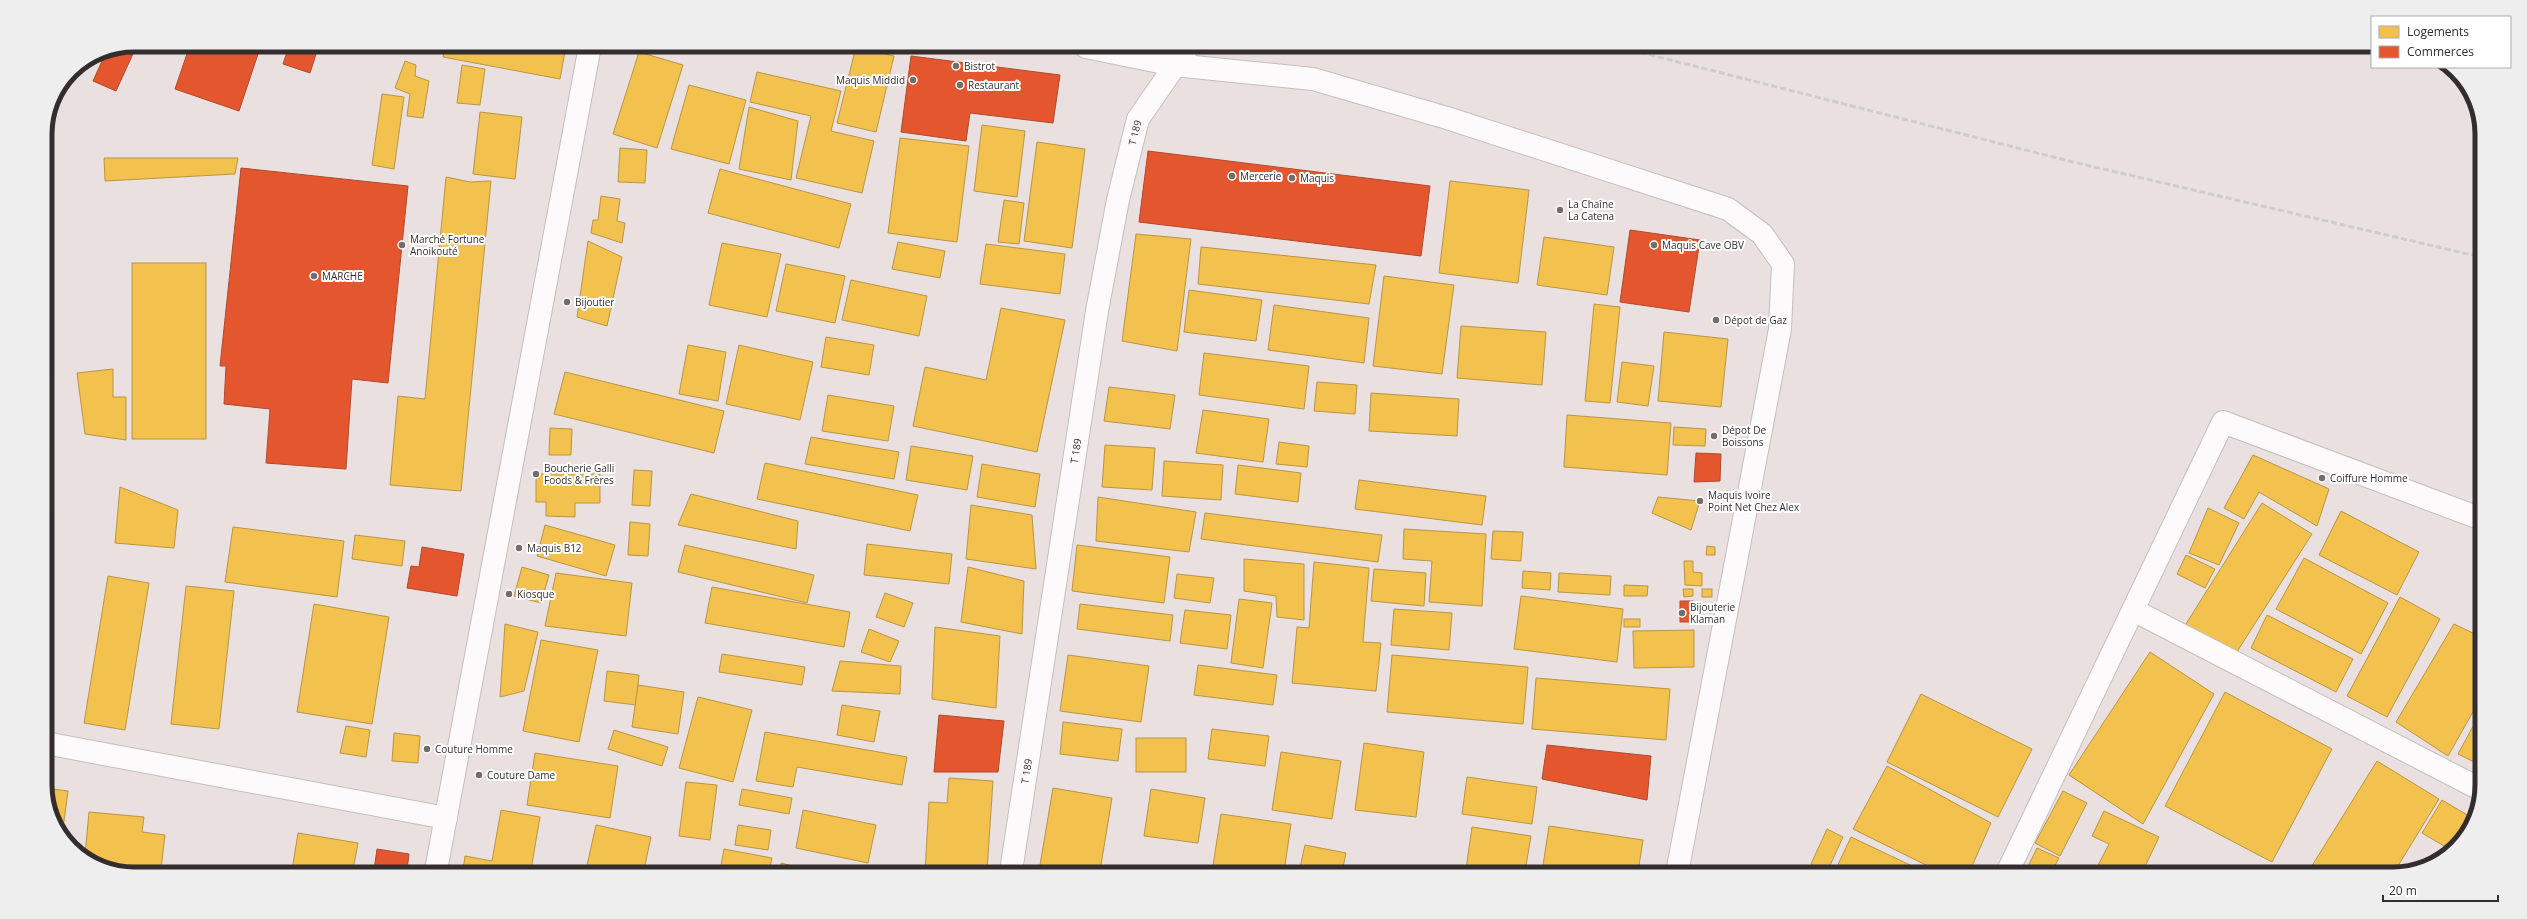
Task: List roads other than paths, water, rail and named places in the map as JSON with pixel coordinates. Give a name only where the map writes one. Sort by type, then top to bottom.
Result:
[{"type":"street","points":[[437,867],[589,52]]},
{"type":"street","points":[[1110,52],[1174,65],[1313,79],[1447,118],[1728,209],[1762,234],[1783,264],[1780,329],[1679,867]]},
{"type":"street","name":"T 189","points":[[1012,867],[1095,319],[1117,207],[1138,119],[1184,52]]},
{"type":"street","points":[[2011,867],[2223,422],[2475,516]]},
{"type":"street","points":[[2133,610],[2475,786]]},
{"type":"street","points":[[52,744],[446,818]]},
{"type":"railway","points":[[1639,52],[2069,161],[2475,256]]},
{"type":"place","name":"Bistrot","points":[[956,66]]},
{"type":"place","name":"Maquis Middid","points":[[913,80]]},
{"type":"place","name":"Restaurant","points":[[960,85]]},
{"type":"place","name":"Mercerie","points":[[1232,176]]},
{"type":"place","name":"Maquis","points":[[1292,178]]},
{"type":"place","name":"La Chaîne La Catena","points":[[1560,210]]},
{"type":"place","name":"Marché Fortune Anoikouté","points":[[402,245]]},
{"type":"place","name":"Maquis Cave OBV","points":[[1654,245]]},
{"type":"place","name":"MARCHE","points":[[314,276]]},
{"type":"place","name":"Bijoutier","points":[[567,302]]},
{"type":"place","name":"Dépot de Gaz","points":[[1716,320]]},
{"type":"place","name":"Dépot De Boissons","points":[[1714,436]]},
{"type":"place","name":"Boucherie Galli Foods & Frères","points":[[536,474]]},
{"type":"place","name":"Coiffure Homme","points":[[2322,478]]},
{"type":"place","name":"Maquis Ivoire Point Net Chez Alex","points":[[1700,501]]},
{"type":"place","name":"Maquis B12","points":[[519,548]]},
{"type":"place","name":"Kiosque","points":[[509,594]]},
{"type":"place","name":"Bijouterie Klaman","points":[[1682,613]]},
{"type":"place","name":"Couture Homme","points":[[427,749]]},
{"type":"place","name":"Couture Dame","points":[[479,775]]}]
